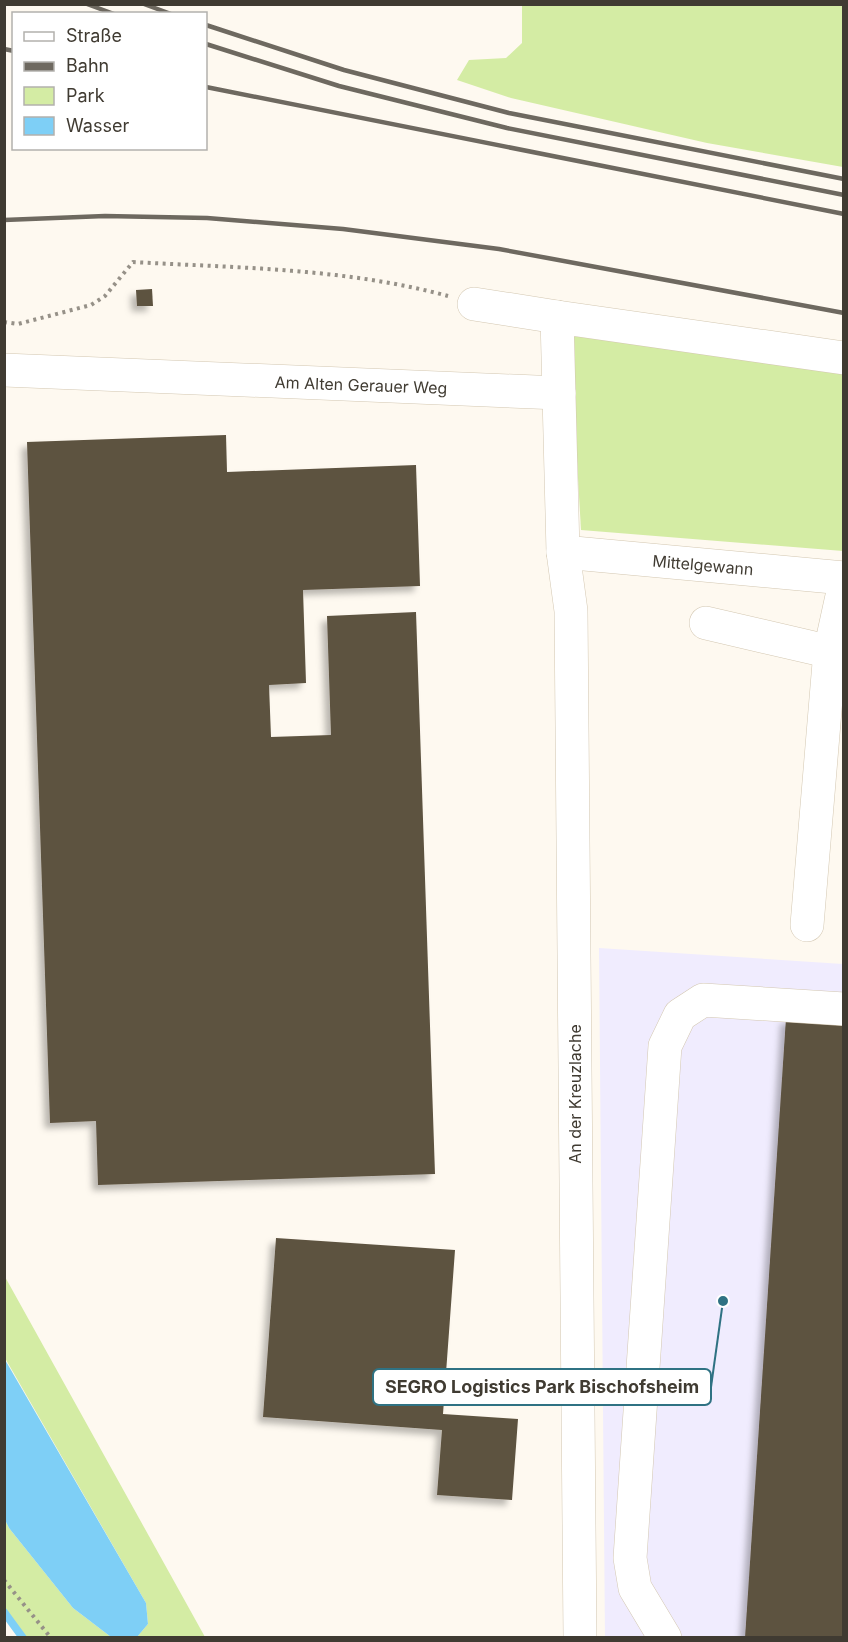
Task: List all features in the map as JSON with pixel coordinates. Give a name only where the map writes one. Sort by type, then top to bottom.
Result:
[{"type":"street","points":[[474,303],[843,358]]},
{"type":"street","points":[[557,317],[563,552]]},
{"type":"street","name":"Am Alten Gerauer Weg","points":[[4,370],[559,393]]},
{"type":"street","name":"Mittelgewann","points":[[563,552],[843,578]]},
{"type":"street","name":"An der Kreuzlache","points":[[563,552],[571,611],[580,1638]]},
{"type":"street","points":[[807,925],[843,588]]},
{"type":"street","points":[[706,623],[836,653]]},
{"type":"street","points":[[664,1638],[636,1588],[630,1558],[665,1046],[681,1015],[703,1000],[843,1009]]},
{"type":"path","points":[[4,322],[18,324],[91,305],[105,296],[133,262],[309,272],[409,285],[474,303]]},
{"type":"path","points":[[4,1580],[51,1638]]},
{"type":"shaded area","points":[[599,948],[843,964],[843,1637],[605,1637]]},
{"type":"green space","points":[[522,5],[843,5],[843,167],[707,143],[511,98],[457,80],[469,60],[506,58],[522,43]]},
{"type":"green space","points":[[568,305],[843,350],[843,551],[581,530]]},
{"type":"green space","points":[[4,1275],[205,1637],[137,1637],[148,1624],[146,1603],[5,1358]]},
{"type":"green space","points":[[4,1518],[9,1528],[73,1608],[111,1637],[23,1637],[5,1612]]},
{"type":"water","points":[[4,1358],[146,1603],[148,1624],[137,1637],[111,1637],[73,1608],[9,1528],[4,1518]]},
{"type":"building","points":[[152,289],[153,306],[137,306],[136,290]]},
{"type":"building","points":[[226,435],[227,472],[416,465],[420,586],[303,590],[306,683],[269,685],[271,737],[331,735],[327,616],[416,612],[435,1174],[98,1185],[96,1121],[50,1123],[27,442]]},
{"type":"building","points":[[786,1018],[844,1021],[844,1638],[745,1638]]},
{"type":"building","points":[[276,1238],[455,1250],[443,1414],[518,1419],[512,1500],[437,1495],[442,1430],[263,1417]]},
{"type":"waterway","points":[[4,1612],[23,1638]]},
{"type":"railway","points":[[87,4],[109,12]]},
{"type":"railway","points":[[144,4],[166,12]]},
{"type":"railway","points":[[207,25],[344,70],[509,113],[844,179]]},
{"type":"railway","points":[[207,44],[339,86],[507,128],[844,195]]},
{"type":"railway","points":[[4,49],[12,51]]},
{"type":"railway","points":[[207,87],[844,214]]},
{"type":"railway","points":[[4,220],[105,216],[207,218],[343,229],[499,249],[844,313]]},
{"type":"place","name":"SEGRO Logistics Park Bischofsheim","points":[[723,1301]]}]
